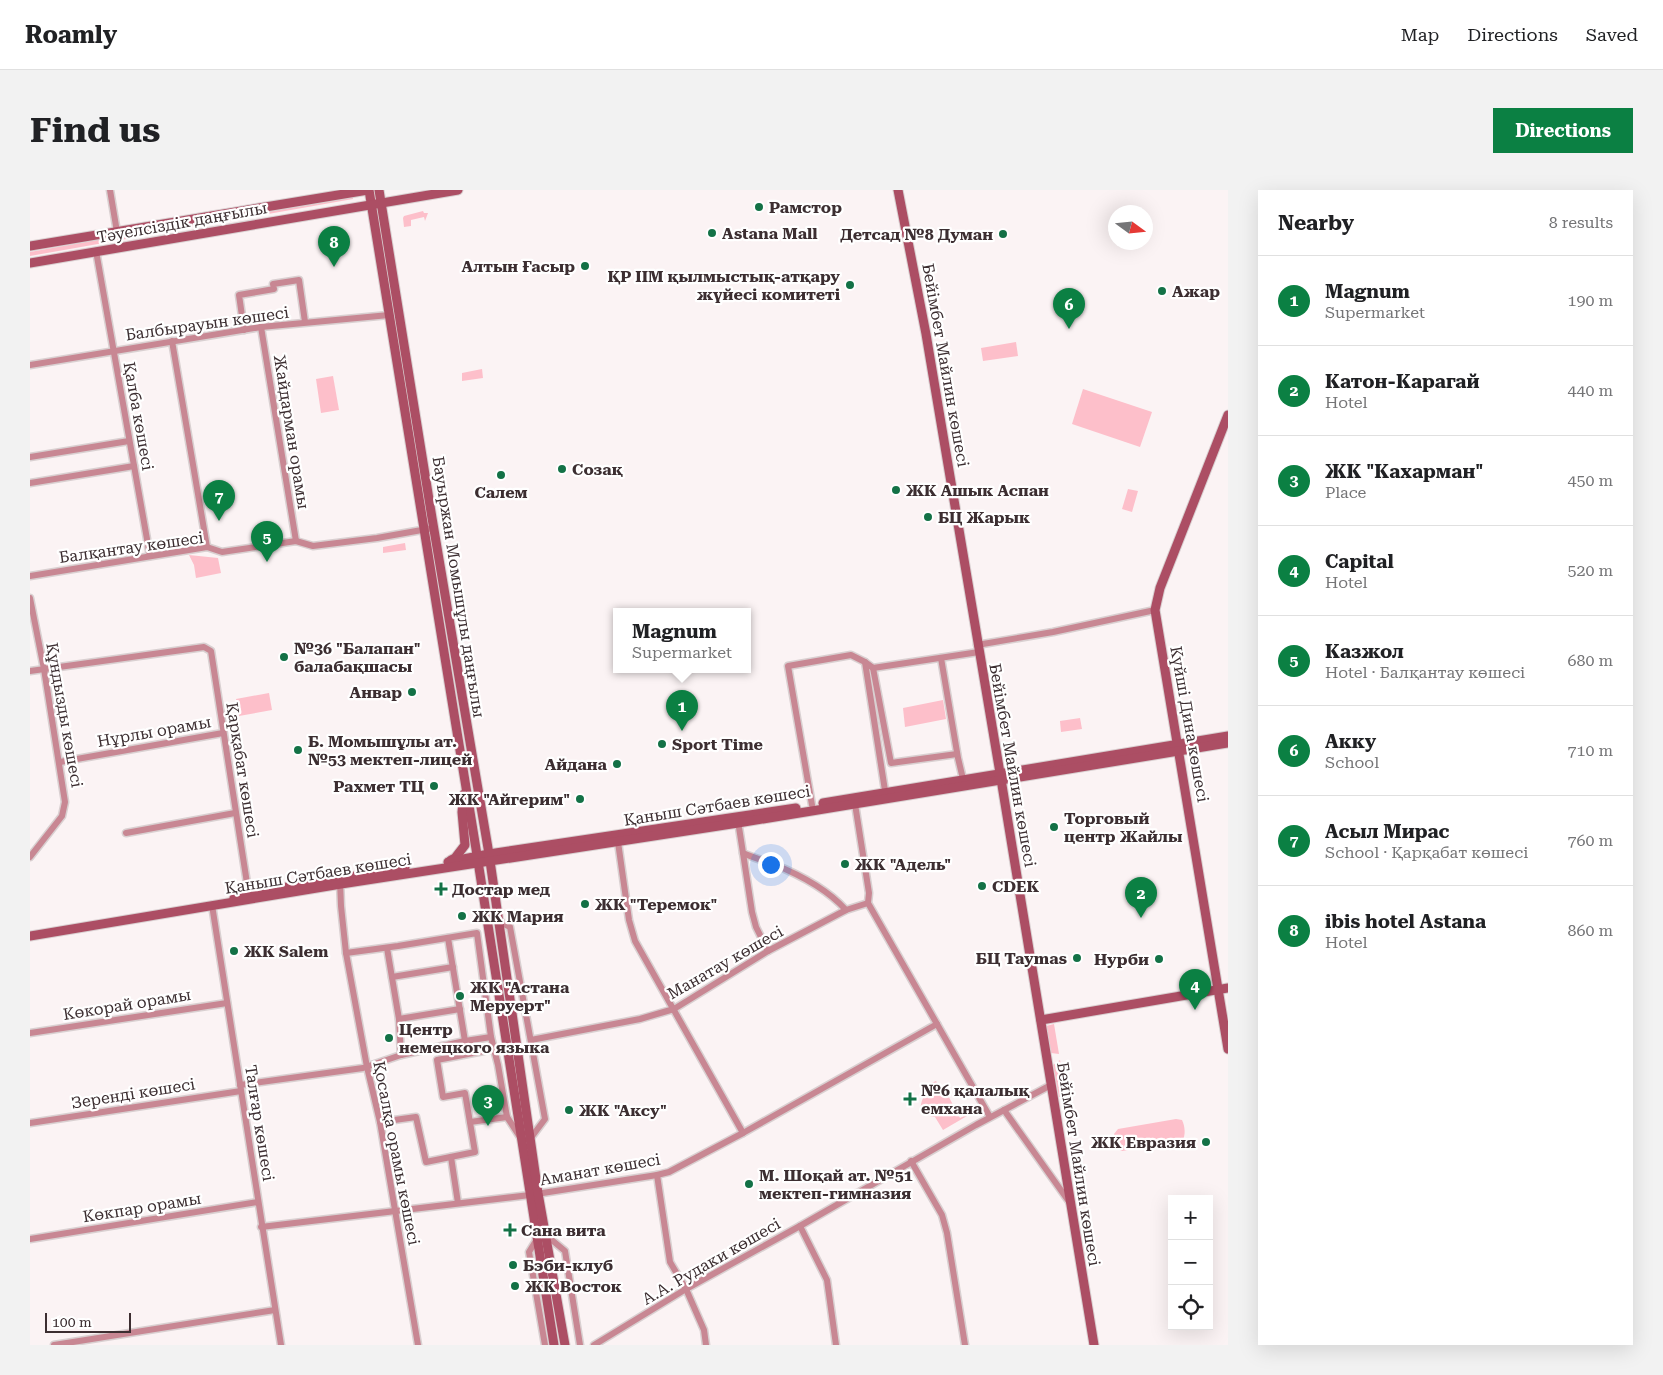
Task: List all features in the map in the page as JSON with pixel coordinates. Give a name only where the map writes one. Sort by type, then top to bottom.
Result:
[{"type":"main road","name":"Тәуелсіздік даңғылы","points":[[30,246],[368,190]]},
{"type":"main road","name":"Бауыржан Момышұлы даңғылы","points":[[368,190],[389,315],[489,857],[534,1194],[537,1239],[554,1345]]},
{"type":"main road","name":"Бауыржан Момышұлы даңғылы","points":[[379,190],[465,781],[496,976],[526,1139]]},
{"type":"main road","name":"Тәуелсіздік даңғылы","points":[[30,263],[458,190]]},
{"type":"main road","name":"Бейімбет Майлин көшесі","points":[[898,190],[926,334],[1094,1345]]},
{"type":"main road","name":"Күйші Дина көшесі","points":[[1228,416],[1160,588],[1155,610],[1178,747],[1223,989],[1228,1049]]},
{"type":"main road","name":"Қаныш Сәтбаев көшесі","points":[[489,857],[618,842],[812,806],[886,796],[1178,747],[1228,736]]},
{"type":"main road","name":"Қаныш Сәтбаев көшесі","points":[[1178,747],[1228,743]]},
{"type":"main road","name":"Қаныш Сәтбаев көшесі","points":[[340,881],[674,827],[855,804],[963,779],[1001,777]]},
{"type":"main road","points":[[443,863],[455,858],[465,845],[462,812],[465,781]]},
{"type":"main road","name":"Қаныш Сәтбаев көшесі","points":[[30,936],[443,863],[478,859]]},
{"type":"main road","points":[[1041,1020],[1223,989]]},
{"type":"main road","name":"Бауыржан Момышұлы даңғылы","points":[[534,1194],[546,1236],[565,1345]]},
{"type":"street","points":[[110,190],[117,232]]},
{"type":"street","name":"Қалба көшесі","points":[[96,251],[150,556]]},
{"type":"street","points":[[244,330],[239,295],[274,289],[273,284],[299,280],[305,322]]},
{"type":"street","name":"Балбырауын көшесі","points":[[30,365],[261,326],[389,315]]},
{"type":"street","name":"Жайдарман орамы","points":[[261,326],[296,541]]},
{"type":"street","points":[[172,341],[207,547]]},
{"type":"street","points":[[30,457],[129,441]]},
{"type":"street","points":[[30,483],[134,466]]},
{"type":"street","name":"Балқантау көшесі","points":[[30,576],[207,547],[222,552],[296,541],[313,546],[429,529]]},
{"type":"street","name":"Құндызды көшесі","points":[[30,598],[60,762],[65,802],[64,809],[56,825],[30,857]]},
{"type":"street","points":[[873,668],[941,658],[978,648],[1155,610]]},
{"type":"street","name":"Қарқабат көшесі","points":[[44,669],[204,647],[211,651],[235,813],[250,897]]},
{"type":"street","points":[[812,806],[788,666],[851,655],[865,662],[873,668],[891,763],[957,754]]},
{"type":"street","points":[[941,658],[963,779]]},
{"type":"street","points":[[865,662],[886,796]]},
{"type":"street","points":[[30,671],[44,669]]},
{"type":"street","name":"Нұрлы орамы","points":[[60,762],[223,733]]},
{"type":"street","points":[[855,804],[869,893],[868,903],[990,1117]]},
{"type":"street","points":[[126,833],[235,813]]},
{"type":"street","points":[[737,820],[752,912],[756,927],[768,951]]},
{"type":"street","points":[[618,842],[629,920],[635,942],[742,1133]]},
{"type":"street","points":[[743,853],[774,864],[826,892],[846,910]]},
{"type":"street","name":"Қосалқа орамы көшесі","points":[[340,881],[340,906],[346,953],[367,1067],[380,1122],[418,1345]]},
{"type":"street","name":"Манатау көшесі","points":[[531,1040],[640,1019],[674,1009],[768,951],[846,910],[868,903]]},
{"type":"street","name":"Талғар көшесі","points":[[212,905],[281,1345]]},
{"type":"street","points":[[346,953],[477,933],[491,1036],[507,1117],[526,1139],[545,1119],[510,927],[499,921]]},
{"type":"street","points":[[448,938],[465,1040]]},
{"type":"street","points":[[387,948],[399,1019],[401,1055]]},
{"type":"street","points":[[392,977],[453,966]]},
{"type":"street","points":[[483,978],[496,976]]},
{"type":"street","name":"Көкорай орамы","points":[[30,1033],[227,1003]]},
{"type":"street","points":[[399,1019],[460,1009]]},
{"type":"street","name":"Аманат көшесі","points":[[262,1227],[534,1194],[657,1175],[680,1167],[937,1024]]},
{"type":"street","name":"Зеренді көшесі","points":[[30,1123],[367,1067],[401,1055],[491,1036]]},
{"type":"street","points":[[380,1122],[416,1117],[426,1162],[475,1152],[465,1093],[442,1097],[437,1060],[494,1049]]},
{"type":"street","name":"А.А. Рудаки көшесі","points":[[594,1345],[686,1289],[800,1226],[911,1161],[1051,1085]]},
{"type":"street","points":[[1004,1110],[1071,1205]]},
{"type":"street","points":[[470,1122],[507,1117]]},
{"type":"street","points":[[451,1157],[458,1204]]},
{"type":"street","points":[[911,1161],[942,1215],[948,1233],[965,1345]]},
{"type":"street","points":[[657,1175],[670,1262],[686,1289],[704,1330],[706,1345]]},
{"type":"street","name":"Көкпар орамы","points":[[30,1239],[258,1202]]},
{"type":"street","points":[[800,1226],[827,1280],[836,1345]]},
{"type":"street","points":[[546,1236],[565,1251],[580,1345]]},
{"type":"street","points":[[537,1239],[529,1252],[545,1345]]},
{"type":"street","points":[[54,1345],[275,1310]]},
{"type":"shaded area","points":[[352,194],[353,199],[30,256],[30,252]]},
{"type":"shaded area","points":[[423,211],[428,213],[425,221],[424,217],[411,220],[411,226],[404,227],[404,216]]},
{"type":"shaded area","points":[[1016,342],[1018,356],[983,361],[981,348]]},
{"type":"shaded area","points":[[482,369],[483,378],[462,381],[462,373]]},
{"type":"shaded area","points":[[333,376],[339,410],[321,413],[316,379]]},
{"type":"shaded area","points":[[1083,389],[1152,412],[1140,447],[1072,424]]},
{"type":"shaded area","points":[[1128,489],[1138,491],[1132,512],[1122,509]]},
{"type":"shaded area","points":[[405,543],[406,550],[383,553],[383,547]]},
{"type":"shaded area","points":[[189,555],[218,558],[221,573],[196,578],[194,565]]},
{"type":"shaded area","points":[[269,693],[272,710],[239,716],[236,699]]},
{"type":"shaded area","points":[[943,700],[946,719],[905,727],[903,708]]},
{"type":"shaded area","points":[[1080,718],[1082,729],[1061,732],[1060,721]]},
{"type":"shaded area","points":[[1054,1024],[1059,1054],[1051,1053],[1046,1026]]},
{"type":"shaded area","points":[[1060,1060],[1067,1095],[1059,1097],[1053,1065]]},
{"type":"shaded area","points":[[936,1081],[940,1087],[943,1086],[960,1118],[967,1116],[943,1130],[935,1117],[927,1115],[921,1108],[929,1084]]},
{"type":"shaded area","points":[[1176,1119],[1182,1120],[1184,1125],[1185,1134],[1182,1141],[1122,1151],[1116,1148],[1114,1134],[1118,1129]]},
{"type":"place","name":"Рамстор","points":[[759,207]]},
{"type":"place","name":"Astana Mall","points":[[712,233]]},
{"type":"place","name":"Детсад №8 Думан","points":[[1003,234]]},
{"type":"place","name":"Алтын Ғасыр","points":[[585,266]]},
{"type":"place","name":"ibis hotel Astana","points":[[334,267]]},
{"type":"place","name":"ҚР ІІМ қылмыстық-атқару жүйесі комитеті","points":[[850,285]]},
{"type":"place","name":"Ажар","points":[[1162,291]]},
{"type":"place","name":"Акку","points":[[1069,329]]},
{"type":"place","name":"Созақ","points":[[562,469]]},
{"type":"place","name":"Салем","points":[[501,475]]},
{"type":"place","name":"ЖК Ашык Аспан","points":[[896,490]]},
{"type":"place","name":"БЦ Жарык","points":[[928,517]]},
{"type":"place","name":"Асыл Мирас","points":[[219,521]]},
{"type":"place","name":"Казжол","points":[[267,562]]},
{"type":"place","name":"№36 \"Балапан\" балабақшасы","points":[[284,657]]},
{"type":"place","name":"Анвар","points":[[412,692]]},
{"type":"place","name":"Magnum","points":[[682,731]]},
{"type":"place","name":"Sport Time","points":[[662,744]]},
{"type":"place","name":"Б. Момышұлы ат. №53 мектеп-лицей","points":[[298,750]]},
{"type":"place","name":"Айдана","points":[[617,764]]},
{"type":"place","name":"Рахмет ТЦ","points":[[434,786]]},
{"type":"place","name":"ЖК \"Айгерим\"","points":[[580,799]]},
{"type":"place","name":"Торговый центр Жайлы","points":[[1054,827]]},
{"type":"place","name":"ЖК \"Адель\"","points":[[845,864]]},
{"type":"place","name":"CDEK","points":[[982,886]]},
{"type":"place","name":"Достар мед","points":[[441,889]]},
{"type":"place","name":"ЖК \"Теремок\"","points":[[585,904]]},
{"type":"place","name":"ЖК Мария","points":[[462,916]]},
{"type":"place","name":"Катон-Карагай","points":[[1141,918]]},
{"type":"place","name":"ЖК Salem","points":[[234,951]]},
{"type":"place","name":"БЦ Taymas","points":[[1077,958]]},
{"type":"place","name":"Нурби","points":[[1159,959]]},
{"type":"place","name":"ЖК \"Астана Меруерт\"","points":[[460,996]]},
{"type":"place","name":"Capital","points":[[1195,1010]]},
{"type":"place","name":"Центр немецкого языка","points":[[389,1038]]},
{"type":"place","name":"№6 қалалық емхана","points":[[910,1099]]},
{"type":"place","name":"ЖК \"Аксу\"","points":[[569,1110]]},
{"type":"place","name":"ЖК \"Кахарман\"","points":[[488,1126]]},
{"type":"place","name":"ЖК Евразия","points":[[1206,1142]]},
{"type":"place","name":"М. Шоқай ат. №51 мектеп-гимназия","points":[[749,1184]]},
{"type":"place","name":"Сана вита","points":[[510,1230]]},
{"type":"place","name":"Бэби-клуб","points":[[513,1265]]},
{"type":"place","name":"ЖК Восток","points":[[515,1286]]}]
